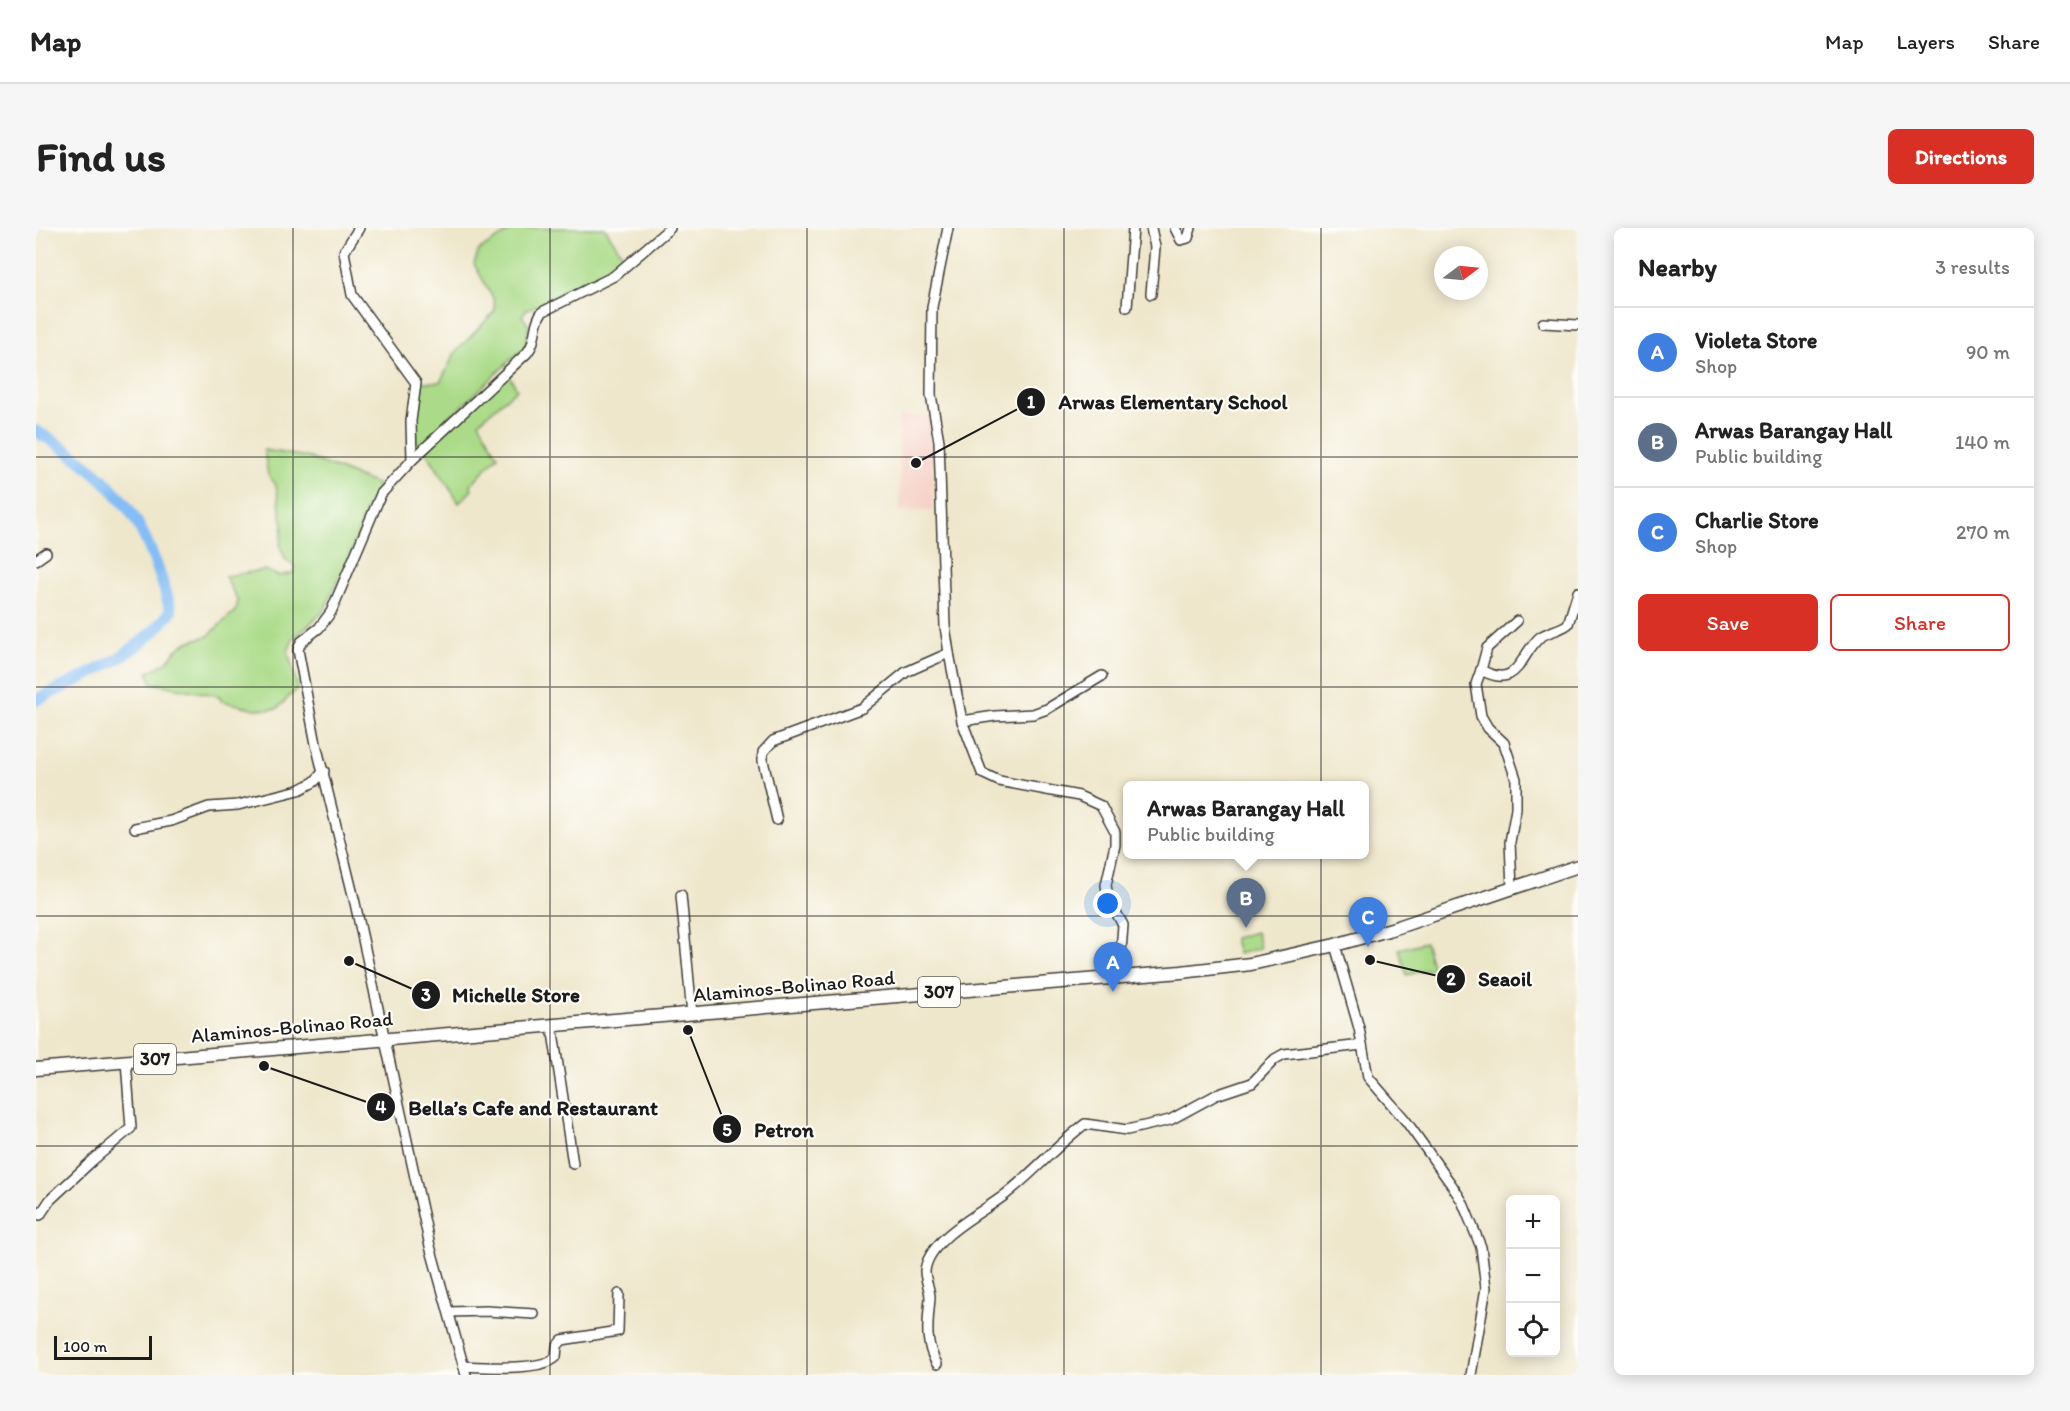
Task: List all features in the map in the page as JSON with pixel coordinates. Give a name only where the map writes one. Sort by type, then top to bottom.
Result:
[{"type":"main road","name":"Alaminos-Bolinao Road","points":[[36,1069],[1251,964],[1335,945],[1578,867]]},
{"type":"street","points":[[359,228],[344,252],[349,284],[357,304],[416,383],[411,421],[412,460]]},
{"type":"street","points":[[619,1294],[618,1331],[562,1340],[557,1346],[556,1357],[545,1363],[465,1371],[430,1246],[300,671],[298,650],[301,642],[319,628],[331,612],[381,494],[412,460],[527,353],[533,346],[538,318],[542,312],[614,276],[670,228]]},
{"type":"street","points":[[948,228],[932,307],[931,395],[939,441],[945,626],[962,721],[982,773],[991,779],[1093,800],[1108,815],[1115,832],[1115,845],[1107,891],[1124,931],[1119,977]]},
{"type":"street","points":[[1127,307],[1133,228]]},
{"type":"street","points":[[1151,228],[1155,247],[1151,294]]},
{"type":"street","points":[[1175,228],[1181,240],[1188,238],[1191,228]]},
{"type":"street","points":[[1543,323],[1578,325]]},
{"type":"street","points":[[36,560],[46,553]]},
{"type":"street","points":[[1481,670],[1500,676],[1516,670],[1539,638],[1568,624],[1578,592]]},
{"type":"street","points":[[1512,889],[1510,842],[1516,808],[1516,778],[1504,743],[1488,728],[1481,717],[1476,684],[1487,648],[1517,621]]},
{"type":"street","points":[[777,820],[763,761],[763,752],[766,747],[786,736],[862,708],[906,672],[949,653]]},
{"type":"street","points":[[962,721],[1033,714],[1047,709],[1102,676]]},
{"type":"street","points":[[135,828],[171,822],[209,807],[238,805],[299,790],[314,782],[324,771]]},
{"type":"street","points":[[681,895],[692,1014]]},
{"type":"street","points":[[1335,945],[1362,1045],[1368,1077],[1406,1121],[1451,1184],[1462,1201],[1481,1247],[1486,1288],[1471,1375]]},
{"type":"street","points":[[552,1026],[573,1164]]},
{"type":"street","points":[[937,1364],[928,1342],[927,1311],[930,1295],[925,1270],[936,1250],[947,1235],[1005,1195],[1071,1134],[1085,1124],[1127,1130],[1170,1120],[1216,1095],[1252,1083],[1275,1059],[1284,1054],[1362,1045]]},
{"type":"street","points":[[40,1215],[50,1200],[131,1128],[126,1061]]},
{"type":"street","points":[[449,1312],[487,1311],[534,1314]]},
{"type":"shaded area","points":[[899,416],[933,416],[933,511],[900,511]]},
{"type":"green space","points":[[515,228],[605,228],[624,257],[601,276],[526,310],[522,316],[529,326],[525,346],[413,453],[416,382],[440,382],[455,353],[495,311],[494,300],[474,264],[479,250]]},
{"type":"green space","points":[[507,372],[517,389],[479,422],[498,456],[471,484],[472,490],[459,503],[425,450]]},
{"type":"green space","points":[[264,450],[307,457],[379,485],[364,513],[356,540],[324,611],[293,639],[288,652],[298,688],[277,709],[255,709],[221,701],[220,696],[152,683],[148,672],[167,662],[174,652],[187,642],[208,636],[236,610],[238,601],[225,576],[265,570],[278,576],[293,573],[295,567],[285,559],[280,546],[283,525],[276,485],[268,475]]},
{"type":"green space","points":[[1256,932],[1260,948],[1238,954],[1234,938]]},
{"type":"green space","points":[[1425,942],[1433,968],[1407,975],[1399,949]]},
{"type":"waterway","points":[[36,431],[86,465],[128,508],[154,558],[171,611],[158,627],[127,653],[36,700]]},
{"type":"place","name":"Arwas Elementary School","points":[[916,463]]},
{"type":"place","name":"Arwas Barangay Hall","points":[[1246,928]]},
{"type":"place","name":"Charlie Store","points":[[1368,947]]},
{"type":"place","name":"Seaoil","points":[[1370,960]]},
{"type":"place","name":"Michelle Store","points":[[349,961]]},
{"type":"place","name":"Violeta Store","points":[[1113,992]]},
{"type":"place","name":"Petron","points":[[688,1030]]},
{"type":"place","name":"Bella’s Cafe and Restaurant","points":[[264,1066]]}]
